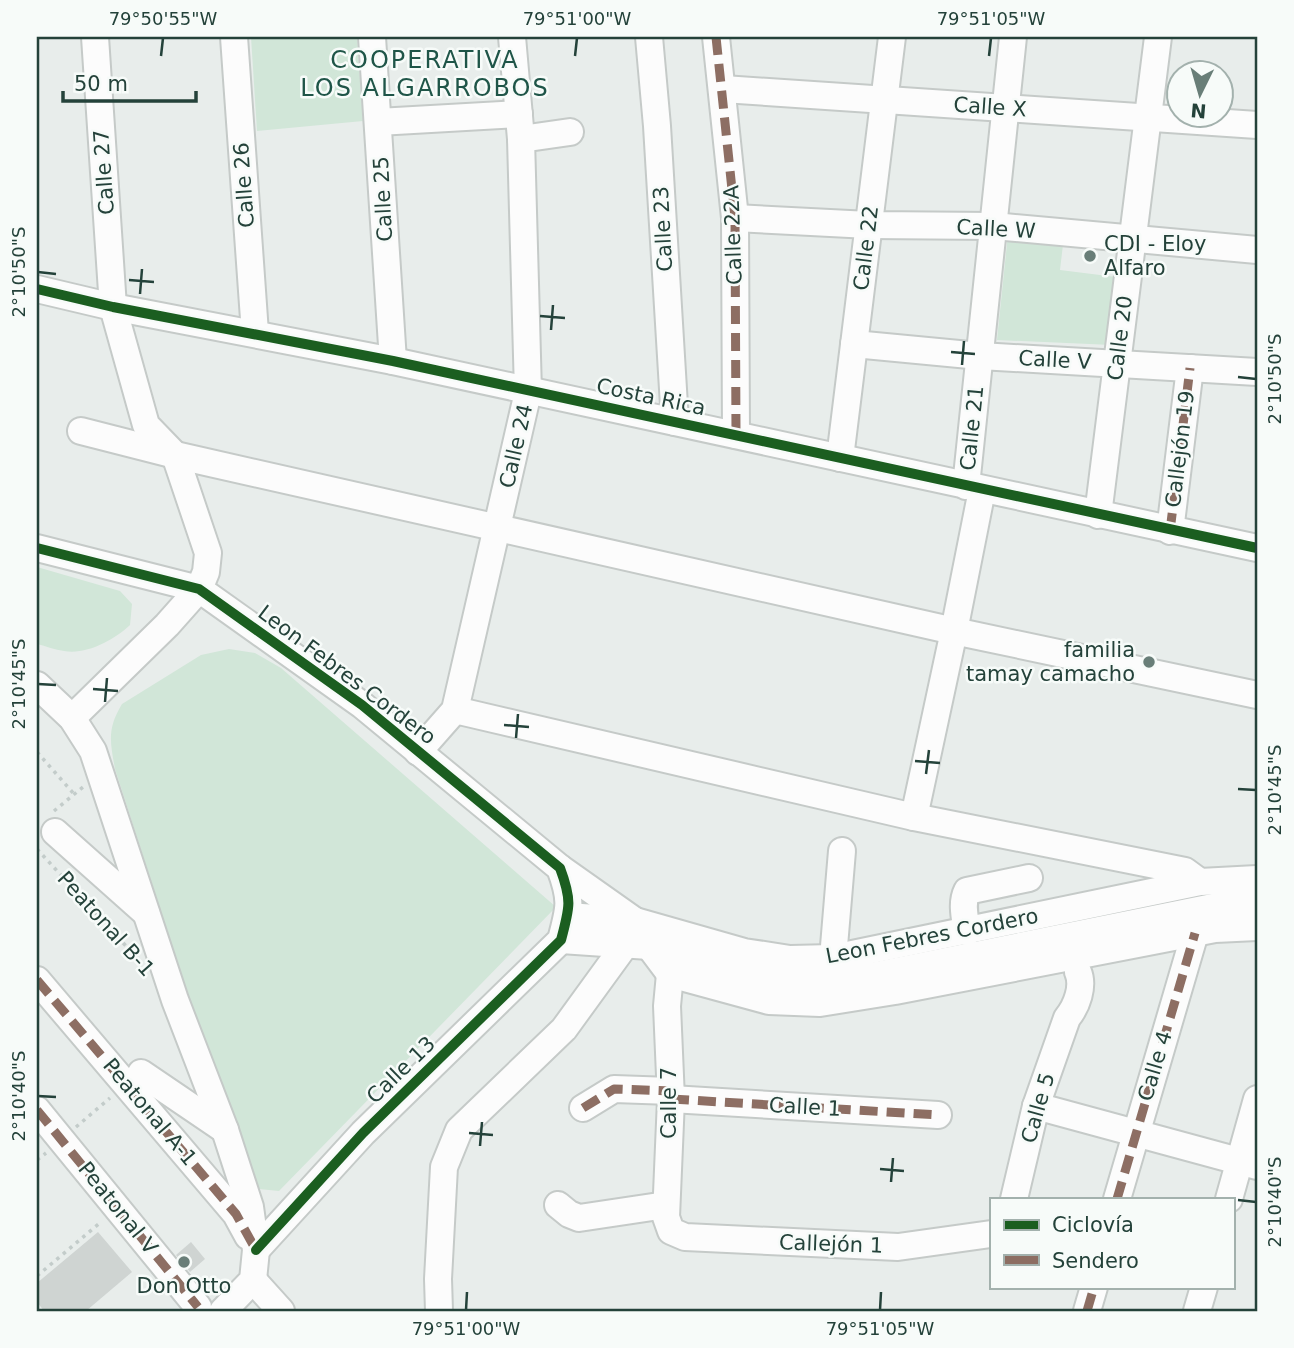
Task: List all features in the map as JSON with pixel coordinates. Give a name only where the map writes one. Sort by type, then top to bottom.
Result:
[{"type":"street","name":"Calle 27","points":[[95,37],[113,307],[146,425],[175,455]]},
{"type":"street","name":"Calle 26","points":[[234,37],[255,333]]},
{"type":"street","name":"Calle 25","points":[[372,37],[393,361]]},
{"type":"street","name":"Calle 24","points":[[418,752],[455,710],[528,392],[520,127],[512,37]]},
{"type":"street","name":"Calle 23","points":[[649,37],[675,422]]},
{"type":"street","name":"Calle 22A","points":[[716,37],[735,218],[736,435]]},
{"type":"street","name":"Calle 22","points":[[840,458],[892,37]]},
{"type":"street","name":"Calle 21","points":[[914,817],[954,631],[974,488],[980,356],[1013,37]]},
{"type":"street","name":"Calle 20","points":[[1098,514],[1158,37]]},
{"type":"street","name":"Calle X","points":[[723,89],[1257,125]]},
{"type":"street","points":[[378,122],[520,127],[570,132]]},
{"type":"street","name":"Calle W","points":[[735,218],[869,225],[994,226],[1257,250]]},
{"type":"street","name":"Costa Rica","points":[[37,289],[113,307],[393,361],[1257,548]]},
{"type":"street","name":"Calle V","points":[[854,344],[980,356],[1257,372]]},
{"type":"street","name":"Callejón 19","points":[[1170,531],[1190,368]]},
{"type":"street","points":[[81,431],[175,455],[954,631],[1257,695]]},
{"type":"street","points":[[72,718],[167,625],[199,589],[206,572],[208,553],[175,455]]},
{"type":"street","name":"Leon Febres Cordero","points":[[37,548],[199,589],[362,705],[561,868],[636,937],[777,979],[828,981],[877,975],[1083,941],[1223,905],[1257,903]]},
{"type":"street","points":[[37,685],[72,718],[89,743],[101,773],[175,1000],[225,1130],[250,1207],[256,1250],[253,1280],[281,1311]]},
{"type":"street","points":[[455,710],[914,817],[1185,871],[1200,882]]},
{"type":"street","points":[[46,833],[147,914]]},
{"type":"street","points":[[832,958],[842,851]]},
{"type":"street","points":[[561,868],[570,894],[564,928]]},
{"type":"street","points":[[967,932],[964,908],[967,891],[1029,878]]},
{"type":"street","name":"Leon Febres Cordero","points":[[564,928],[790,959],[832,958],[967,932],[1083,941],[1200,882],[1257,879]]},
{"type":"street","points":[[439,1311],[438,1279],[444,1167],[458,1130],[564,1030],[636,937],[670,974],[769,1001],[820,1003],[895,991],[1083,941],[1257,927]]},
{"type":"street","name":"Calle 13","points":[[256,1250],[363,1133],[424,1076],[564,928]]},
{"type":"street","name":"Calle 4","points":[[1117,1198],[1195,933]]},
{"type":"street","name":"Calle 5","points":[[1014,1198],[1036,1106],[1082,981],[1083,941]]},
{"type":"street","name":"Calle 7","points":[[670,974],[667,1006],[671,1095],[666,1217],[671,1231]]},
{"type":"street","name":"Peatonal A-1","points":[[37,981],[134,1078],[236,1214],[256,1250]]},
{"type":"street","points":[[134,1078],[225,1130]]},
{"type":"street","name":"Calle 1","points":[[583,1108],[614,1089],[938,1115]]},
{"type":"street","points":[[1230,1198],[1249,1164],[1257,1098]]},
{"type":"street","points":[[1036,1106],[1249,1164]]},
{"type":"street","name":"Peatonal V","points":[[37,1110],[204,1310]]},
{"type":"street","points":[[558,1205],[579,1218],[666,1205]]},
{"type":"street","name":"Callejón 1","points":[[671,1231],[685,1237],[898,1247],[990,1234]]},
{"type":"street","points":[[204,1310],[253,1280]]},
{"type":"street","points":[[1087,1311],[1094,1288]]},
{"type":"street","points":[[1197,1311],[1204,1288]]},
{"type":"path","points":[[37,752],[74,794]]},
{"type":"path","points":[[46,833],[74,794],[101,773]]},
{"type":"path","points":[[37,1160],[134,1078]]},
{"type":"path","points":[[37,1276],[119,1208]]},
{"type":"green space","points":[[251,37],[357,37],[363,121],[257,131]]},
{"type":"green space","points":[[1008,234],[1064,236],[1060,270],[1116,277],[1112,345],[997,340]]},
{"type":"green space","points":[[37,567],[120,591],[132,604],[130,625],[108,641],[82,651],[73,652],[37,644]]},
{"type":"green space","points":[[229,649],[255,653],[281,668],[556,907],[279,1191],[250,1188],[115,769],[111,743],[112,728],[122,704],[201,655]]},
{"type":"building","points":[[98,1232],[132,1272],[86,1311],[44,1311],[37,1302],[37,1283]]},
{"type":"building","points":[[191,1242],[205,1259],[190,1272],[176,1255]]},
{"type":"marked path","points":[[716,37],[735,218],[736,435]]},
{"type":"marked path","points":[[1170,531],[1190,368]]},
{"type":"marked path","points":[[1117,1198],[1195,933]]},
{"type":"marked path","points":[[37,980],[236,1214],[256,1250]]},
{"type":"marked path","points":[[583,1108],[614,1089],[671,1091]]},
{"type":"marked path","points":[[671,1099],[938,1115]]},
{"type":"marked path","points":[[37,1110],[198,1307]]},
{"type":"marked path","points":[[1087,1311],[1094,1288]]},
{"type":"cycle path","points":[[37,289],[113,307],[393,361],[1257,548]]},
{"type":"cycle path","points":[[37,548],[199,589],[362,705],[560,868],[564,879],[568,904],[561,940],[363,1133],[256,1250]]},
{"type":"place","name":"CDI - Eloy Alfaro","points":[[1090,256]]},
{"type":"place","name":"familia tamay camacho","points":[[1149,662]]},
{"type":"place","name":"Don Otto","points":[[184,1262]]},
{"type":"district","name":"COOPERATIVA LOS ALGARROBOS","points":[[425,74]]}]
